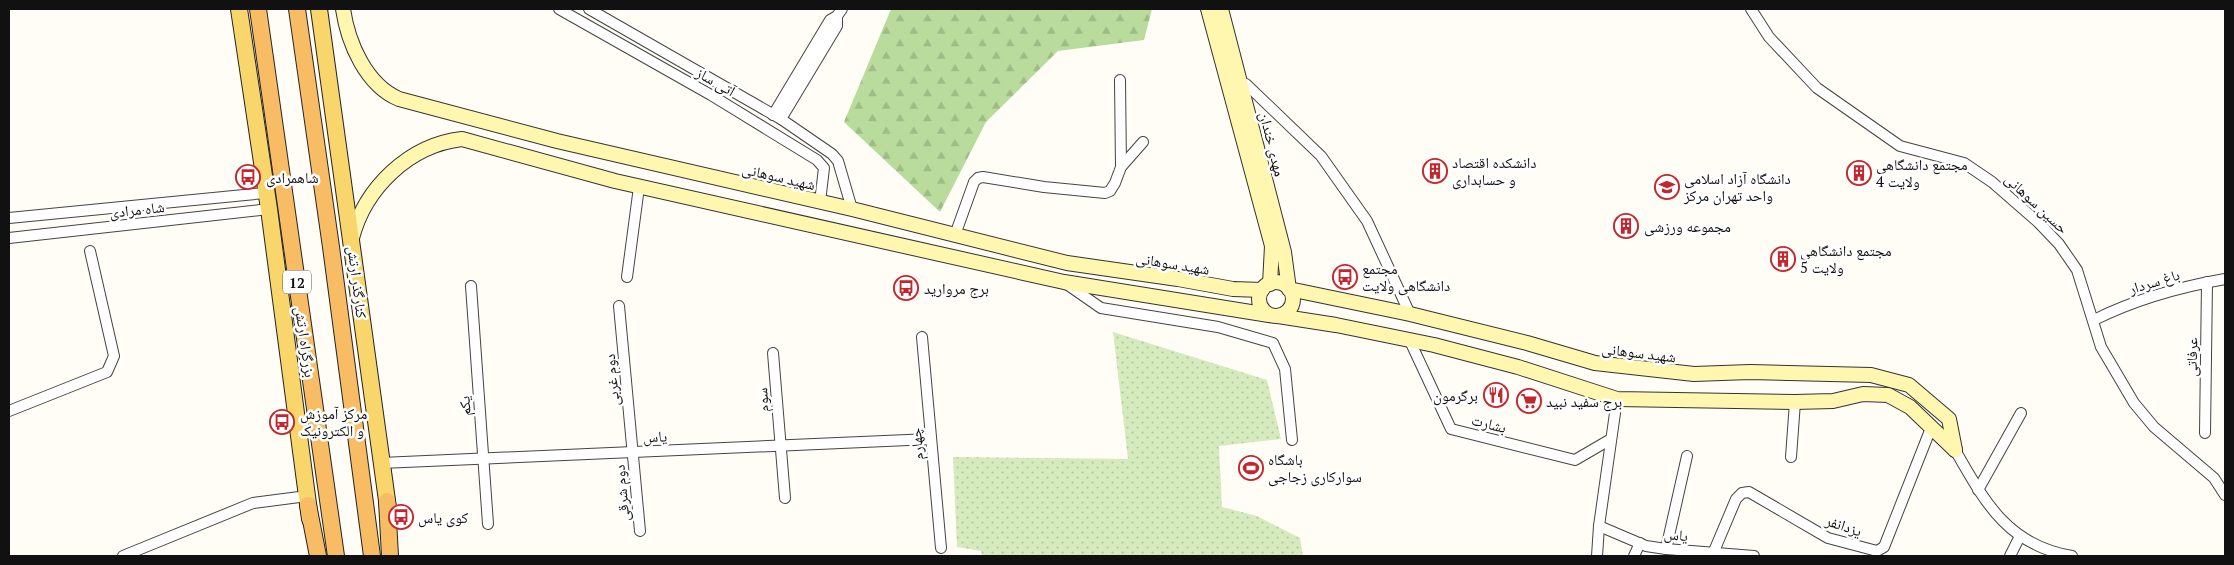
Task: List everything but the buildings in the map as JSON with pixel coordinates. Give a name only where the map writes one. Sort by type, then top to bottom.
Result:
[{"type":"highway","name":"بزرگراه ارتش","points":[[258,9],[336,556]]},
{"type":"highway","points":[[297,9],[372,556]]},
{"type":"highway","points":[[308,500],[317,555]]},
{"type":"highway","points":[[387,500],[391,552]]},
{"type":"main road","points":[[239,9],[265,193],[269,209],[308,500]]},
{"type":"main road","name":"کنارگذر ارتش","points":[[319,9],[352,238],[380,463],[387,500]]},
{"type":"main road","name":"شهید سوهانی","points":[[343,9],[350,37],[362,62],[375,82],[390,95],[557,141],[852,209],[1067,263],[1233,289],[1266,287]]},
{"type":"main road","name":"مهدی خندان","points":[[1208,9],[1272,246],[1266,287]]},
{"type":"main road","name":"مهدی خندان","points":[[1221,9],[1284,252],[1289,289]]},
{"type":"main road","points":[[276,132],[278,275]]},
{"type":"main road","name":"شهید سوهانی","points":[[352,238],[361,214],[386,178],[408,159],[435,145],[462,139],[548,164],[639,187],[1064,282],[1336,324],[1409,339],[1491,360],[1617,399],[1795,402],[1833,401],[1863,394],[1888,396],[1910,406],[1955,450]]},
{"type":"main road","points":[[548,164],[557,141]]},
{"type":"main road","points":[[1064,282],[1067,263]]},
{"type":"main road","points":[[1280,283],[1289,289],[1292,298],[1290,308],[1274,315],[1260,304],[1266,287],[1280,283]]},
{"type":"main road","name":"شهید سوهانی","points":[[1289,289],[1410,314],[1527,343],[1595,363],[1694,374],[1750,372],[1871,375],[1910,385],[1949,419],[1955,450]]},
{"type":"street","name":"آتی ساز","points":[[559,9],[711,95],[822,164],[824,168],[820,202]]},
{"type":"street","name":"آتی ساز","points":[[588,9],[777,117],[832,154],[838,161],[852,209]]},
{"type":"street","name":"حسین سوهانی","points":[[1750,9],[1769,37],[1817,88],[1900,146],[1964,163],[1992,182],[2060,244],[2077,270],[2101,347],[2134,403],[2154,427],[2214,478],[2225,495]]},
{"type":"street","points":[[777,117],[837,26],[840,12]]},
{"type":"street","points":[[1120,80],[1122,167]]},
{"type":"street","points":[[711,95],[718,83]]},
{"type":"street","points":[[1246,84],[1326,163],[1367,221],[1410,314]]},
{"type":"street","points":[[955,235],[974,182],[978,178],[983,177],[1044,187],[1106,193],[1116,183],[1122,167],[1143,142]]},
{"type":"street","points":[[627,277],[639,187]]},
{"type":"street","name":"شاه مرادی","points":[[9,218],[265,193]]},
{"type":"street","name":"شاه مرادی","points":[[9,238],[269,209]]},
{"type":"street","points":[[9,411],[107,372],[114,356],[90,251]]},
{"type":"street","name":"باغ سردار","points":[[2094,320],[2120,307],[2168,291],[2225,279]]},
{"type":"street","points":[[1064,282],[1101,308],[1218,327],[1273,343],[1286,369],[1292,440]]},
{"type":"street","name":"عرفاتی","points":[[2205,433],[2207,282]]},
{"type":"street","name":"یکم","points":[[471,286],[488,524]]},
{"type":"street","name":"دوم غربی","points":[[619,306],[632,452]]},
{"type":"street","name":"چهارم","points":[[922,338],[940,548]]},
{"type":"street","name":"بشارت","points":[[1409,339],[1451,428],[1574,460],[1611,439]]},
{"type":"street","name":"سوم","points":[[773,353],[785,498]]},
{"type":"street","points":[[1596,556],[1598,526],[1617,399]]},
{"type":"street","points":[[1791,457],[1795,402]]},
{"type":"street","points":[[1978,490],[2021,413]]},
{"type":"street","name":"یزدانفر","points":[[1712,555],[1736,499],[1742,494],[1749,492],[1828,538],[1877,551],[1884,548],[1931,428]]},
{"type":"street","name":"یاس","points":[[380,463],[931,439]]},
{"type":"street","name":"شهید سوهانی","points":[[1955,450],[1978,490],[2005,524],[2029,543],[2050,552],[2072,556]]},
{"type":"street","name":"دوم شرقی","points":[[632,452],[640,532]]},
{"type":"street","points":[[1666,549],[1687,456]]},
{"type":"street","points":[[123,556],[253,503],[308,500]]},
{"type":"street","name":"یاس","points":[[1598,526],[1640,543],[1666,549],[1712,555],[1754,556]]},
{"type":"street","points":[[2010,556],[2020,536]]},
{"type":"street","points":[[1634,556],[1640,543]]},
{"type":"green space","points":[[891,9],[1152,9],[1144,40],[1058,51],[986,122],[940,212],[844,122]]},
{"type":"green space","points":[[1113,332],[1267,380],[1281,439],[1219,446],[1222,507],[1257,516],[1300,538],[1303,556],[982,556],[981,551],[957,547],[953,457],[1128,459]]},
{"type":"place","name":"دانشکده اقتصاد و حسابداری","points":[[1435,171]]},
{"type":"place","name":"مجتمع دانشگاهی ولایت 4","points":[[1859,173]]},
{"type":"place","name":"شاهمرادی","points":[[248,177]]},
{"type":"place","name":"دانشگاه آزاد اسلامی واحد تهران مرکز","points":[[1667,187]]},
{"type":"place","name":"مجموعه ورزشی","points":[[1626,226]]},
{"type":"place","name":"مجتمع دانشگاهی ولایت 5","points":[[1783,259]]},
{"type":"place","name":"مجتمع دانشگاهی ولایت","points":[[1345,277]]},
{"type":"place","name":"برج مروارید","points":[[906,288]]},
{"type":"place","name":"برگرمون","points":[[1496,395]]},
{"type":"place","name":"برج سفید نبید","points":[[1529,401]]},
{"type":"place","name":"مرکز آموزش و الکترونیک","points":[[282,422]]},
{"type":"place","name":"باشگاه سواركاری زجاجی","points":[[1251,468]]},
{"type":"place","name":"کوی یاس","points":[[401,517]]}]
